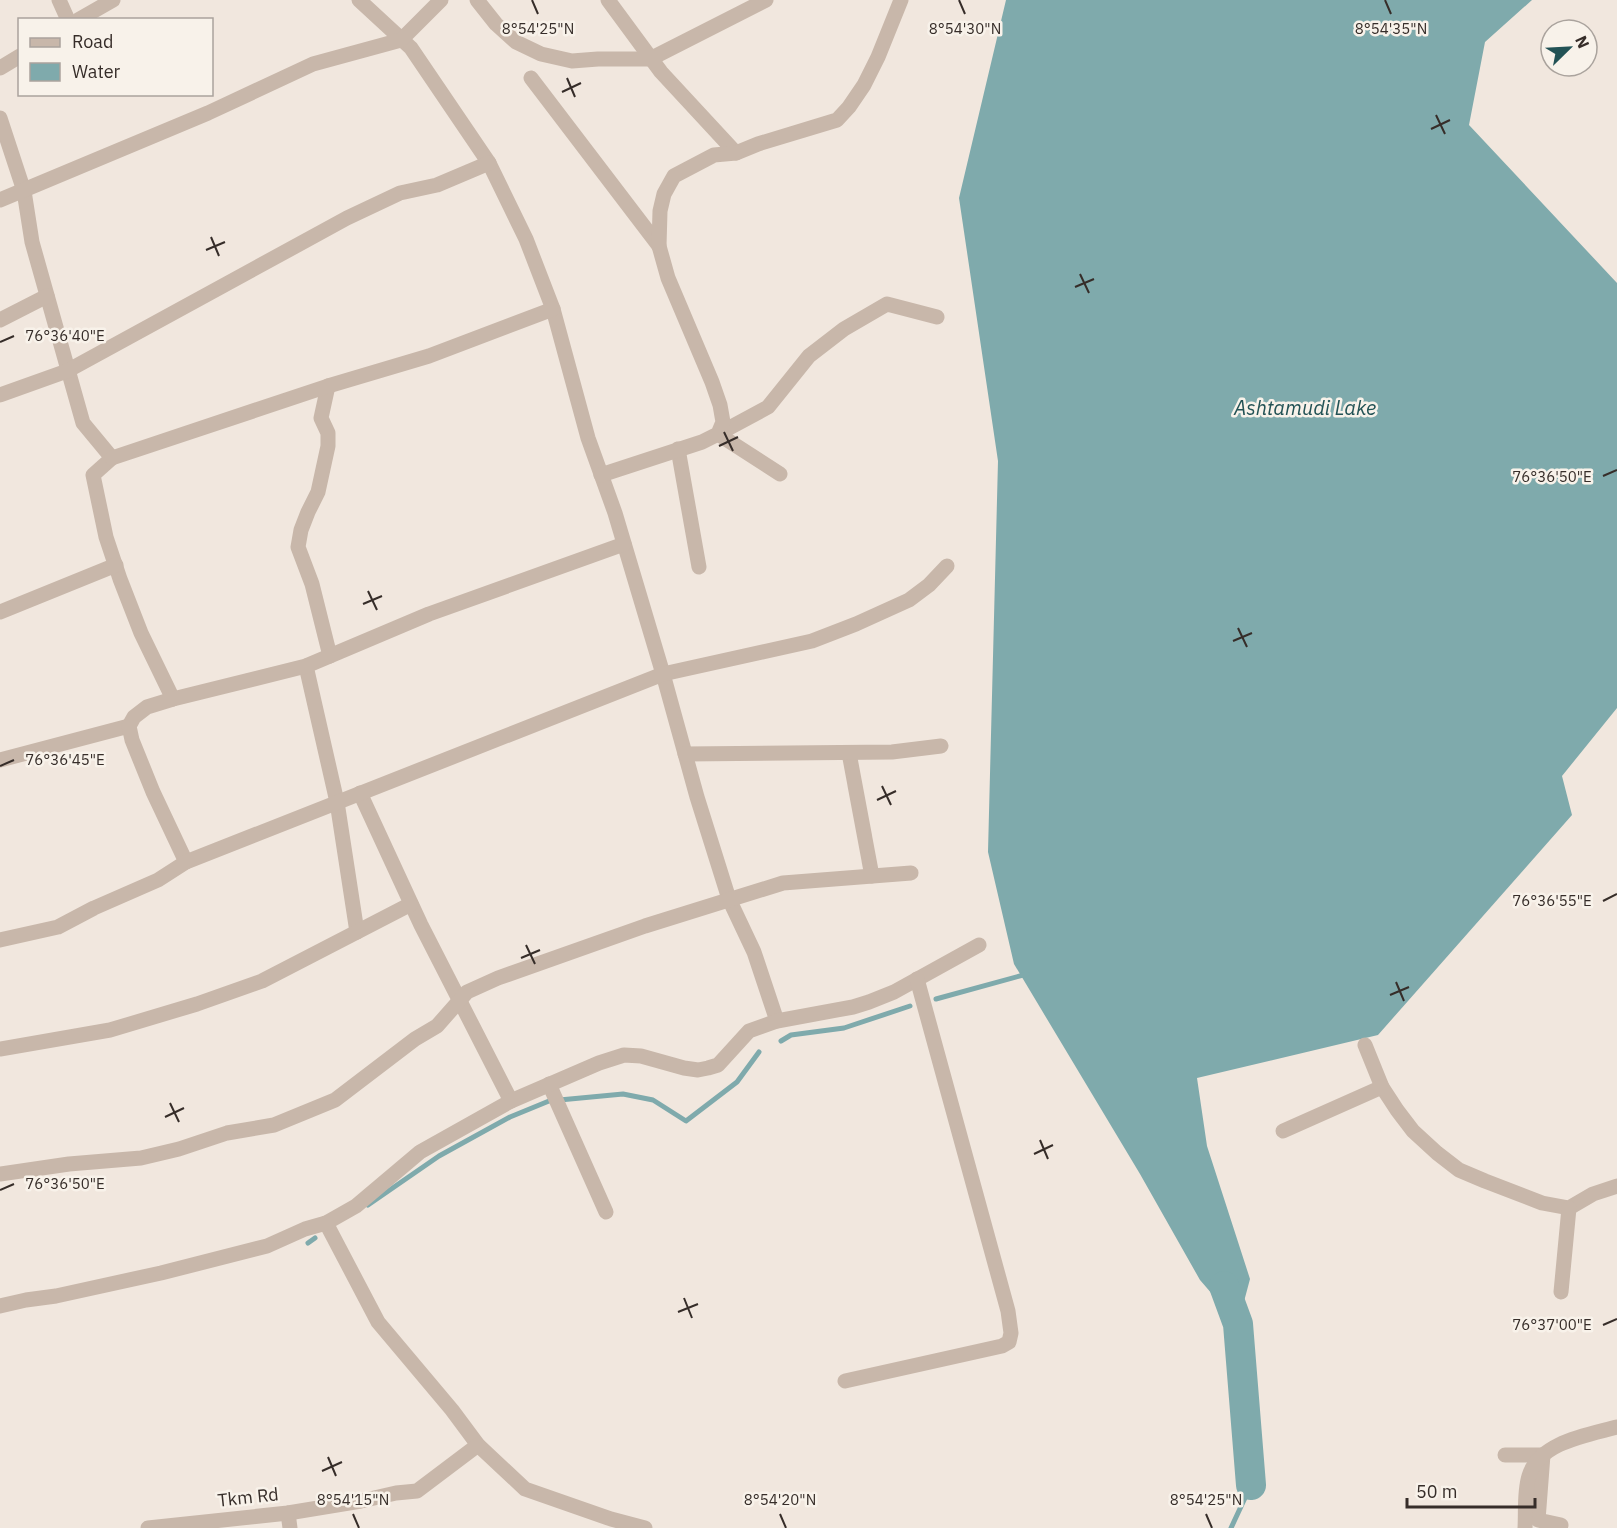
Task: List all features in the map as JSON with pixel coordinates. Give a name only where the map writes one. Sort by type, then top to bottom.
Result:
[{"type":"street","points":[[59,0],[67,18]]},
{"type":"street","points":[[359,0],[411,48],[489,163],[526,239],[553,309],[588,438],[624,544],[729,899],[754,952],[777,1021]]},
{"type":"street","points":[[0,200],[208,113],[312,64],[401,40],[441,0]]},
{"type":"street","points":[[477,0],[496,24],[516,42],[541,54],[572,61],[650,59],[766,0]]},
{"type":"street","points":[[608,0],[650,59],[736,153]]},
{"type":"street","points":[[718,434],[723,422],[720,405],[694,335],[668,278],[659,246],[660,211],[664,194],[674,176],[714,155],[736,153],[837,120],[864,85],[901,0]]},
{"type":"street","points":[[81,18],[110,1]]},
{"type":"street","points":[[0,69],[18,57]]},
{"type":"street","points":[[531,78],[659,246]]},
{"type":"street","points":[[0,118],[24,191],[32,242],[83,423],[112,458]]},
{"type":"street","points":[[0,395],[68,371],[347,218],[400,193],[437,185],[489,163]]},
{"type":"street","points":[[0,320],[47,296]]},
{"type":"street","points":[[601,475],[718,434],[768,407],[810,357],[844,329],[887,304],[938,317]]},
{"type":"street","points":[[174,699],[141,633],[106,537],[93,475],[112,458],[328,386],[429,356],[553,309]]},
{"type":"street","points":[[328,386],[321,418],[328,433],[328,446],[318,492],[304,521],[298,547],[312,584],[330,656]]},
{"type":"street","points":[[718,434],[780,474]]},
{"type":"street","points":[[678,449],[699,567]]},
{"type":"street","points":[[186,862],[153,792],[132,740],[129,726],[134,717],[147,707],[306,666],[447,607],[624,544]]},
{"type":"street","points":[[0,612],[116,564]]},
{"type":"street","points":[[0,940],[58,927],[94,908],[158,880],[186,862],[663,674],[812,641],[856,624],[909,600],[930,585],[947,566]]},
{"type":"street","points":[[306,666],[337,802],[357,932]]},
{"type":"street","points":[[0,760],[129,726]]},
{"type":"street","points":[[685,754],[892,752],[941,746]]},
{"type":"street","points":[[849,753],[872,876]]},
{"type":"street","points":[[360,793],[411,904],[511,1101]]},
{"type":"street","points":[[0,1174],[69,1164],[141,1158],[179,1149],[227,1133],[273,1125],[335,1100],[415,1039],[437,1026],[467,992],[498,978],[729,899],[783,883],[911,873]]},
{"type":"street","points":[[0,1049],[110,1030],[262,981],[411,904]]},
{"type":"street","points":[[0,1306],[171,1271],[267,1246],[305,1229],[326,1223],[356,1206],[420,1152],[511,1101],[599,1062],[624,1055],[641,1056],[698,1070],[718,1065],[749,1031],[777,1021],[853,1007],[886,995],[979,945]]},
{"type":"street","points":[[845,1381],[1002,1346],[1009,1342],[1011,1333],[1008,1311],[917,979]]},
{"type":"street","points":[[1365,1045],[1383,1087],[1397,1110],[1413,1131],[1459,1170],[1542,1203],[1569,1208],[1593,1194],[1617,1186]]},
{"type":"street","points":[[549,1084],[606,1212]]},
{"type":"street","points":[[1283,1131],[1383,1087]]},
{"type":"street","points":[[1561,1292],[1569,1208]]},
{"type":"street","points":[[326,1223],[378,1322],[452,1410],[478,1445],[525,1489],[611,1519],[645,1528]]},
{"type":"street","points":[[1525,1528],[1529,1475],[1543,1455],[1573,1439],[1617,1426]]},
{"type":"street","name":"Tkm Rd","points":[[148,1528],[289,1520],[396,1493],[417,1491],[478,1445]]},
{"type":"street","points":[[1505,1455],[1543,1455]]},
{"type":"street","points":[[1543,1455],[1538,1520],[1561,1525]]},
{"type":"water","name":"Ashtamudi Lake","points":[[1006,0],[1532,0],[1485,42],[1469,125],[1617,283],[1617,708],[1562,776],[1572,815],[1378,1035],[1197,1078],[1207,1146],[1250,1279],[1238,1324],[1200,1280],[1140,1174],[1014,964],[988,852],[998,461],[959,198]]},
{"type":"waterway","points":[[936,999],[1027,974]]},
{"type":"waterway","points":[[781,1041],[791,1035],[844,1028],[910,1006]]},
{"type":"waterway","points":[[368,1205],[439,1156],[510,1117],[549,1101],[623,1094],[653,1100],[686,1121],[737,1082],[759,1052]]},
{"type":"waterway","points":[[308,1243],[315,1238]]},
{"type":"waterway","points":[[1224,1286],[1238,1324],[1251,1485]]},
{"type":"waterway","points":[[1231,1528],[1251,1485]]}]
